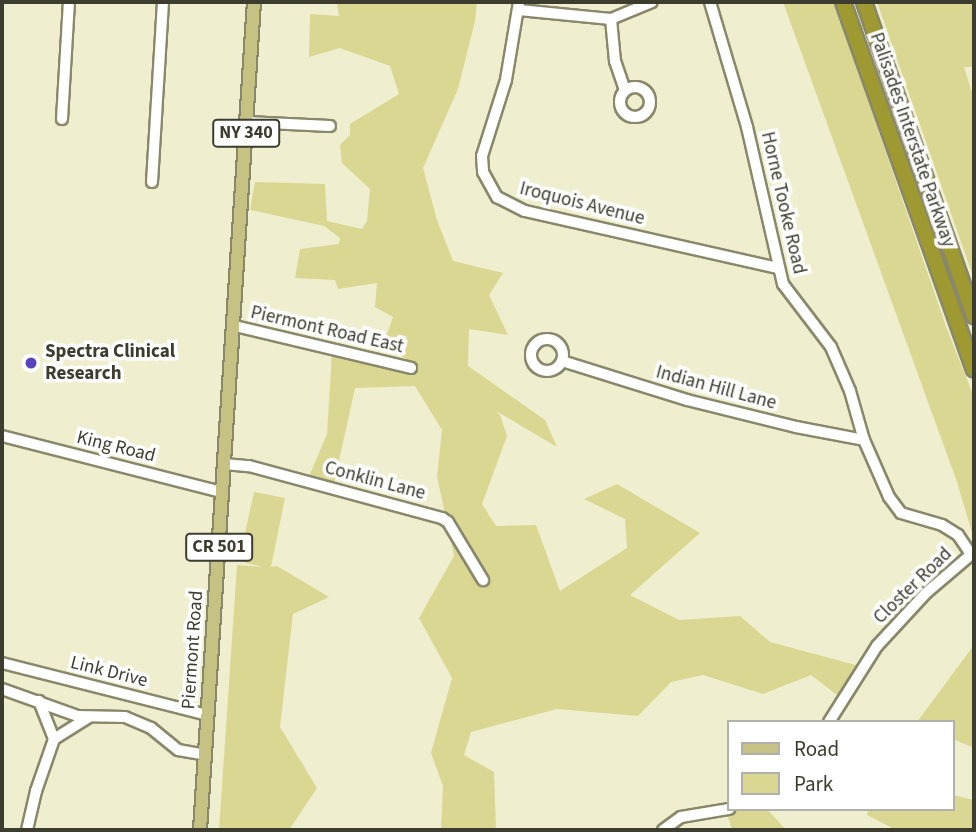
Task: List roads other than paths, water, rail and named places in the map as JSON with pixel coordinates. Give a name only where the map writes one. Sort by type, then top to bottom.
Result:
[{"type":"highway","name":"Palisades Interstate Parkway","points":[[843,2],[974,369]]},
{"type":"highway","name":"Palisades Interstate Parkway","points":[[864,2],[974,316]]},
{"type":"main road","name":"NY 340","points":[[238,264],[254,2]]},
{"type":"main road","name":"Piermont Road","points":[[200,830],[238,264]]},
{"type":"street","points":[[62,119],[69,2]]},
{"type":"street","points":[[152,181],[163,2]]},
{"type":"street","points":[[519,6],[611,19],[652,2]]},
{"type":"street","name":"Horne Tooke Road","points":[[710,2],[747,127],[777,268],[794,299],[831,347],[850,391],[864,440],[889,497],[901,513],[942,525],[958,535],[973,553]]},
{"type":"street","name":"Iroquois Avenue","points":[[519,6],[506,80],[482,156],[483,173],[497,197],[525,211],[777,268]]},
{"type":"street","points":[[611,19],[615,61],[625,90]]},
{"type":"street","points":[[247,122],[330,126]]},
{"type":"street","name":"Piermont Road East","points":[[235,326],[411,368]]},
{"type":"street","name":"Indian Hill Lane","points":[[562,361],[687,400],[796,427],[864,440]]},
{"type":"street","name":"King Road","points":[[2,436],[222,492]]},
{"type":"street","name":"Conklin Lane","points":[[224,464],[249,466],[442,518],[448,522],[483,580]]},
{"type":"street","name":"Closter Road","points":[[830,720],[877,646],[926,593],[973,553]]},
{"type":"street","name":"Link Drive","points":[[2,663],[208,715]]},
{"type":"street","points":[[2,689],[70,714],[125,717],[151,728],[178,750],[205,755]]},
{"type":"street","points":[[38,700],[54,739]]},
{"type":"street","points":[[27,830],[36,791],[54,739],[89,717]]},
{"type":"street","points":[[663,830],[681,817],[727,809]]},
{"type":"place","name":"Spectra Clinical Research","points":[[31,363]]}]
